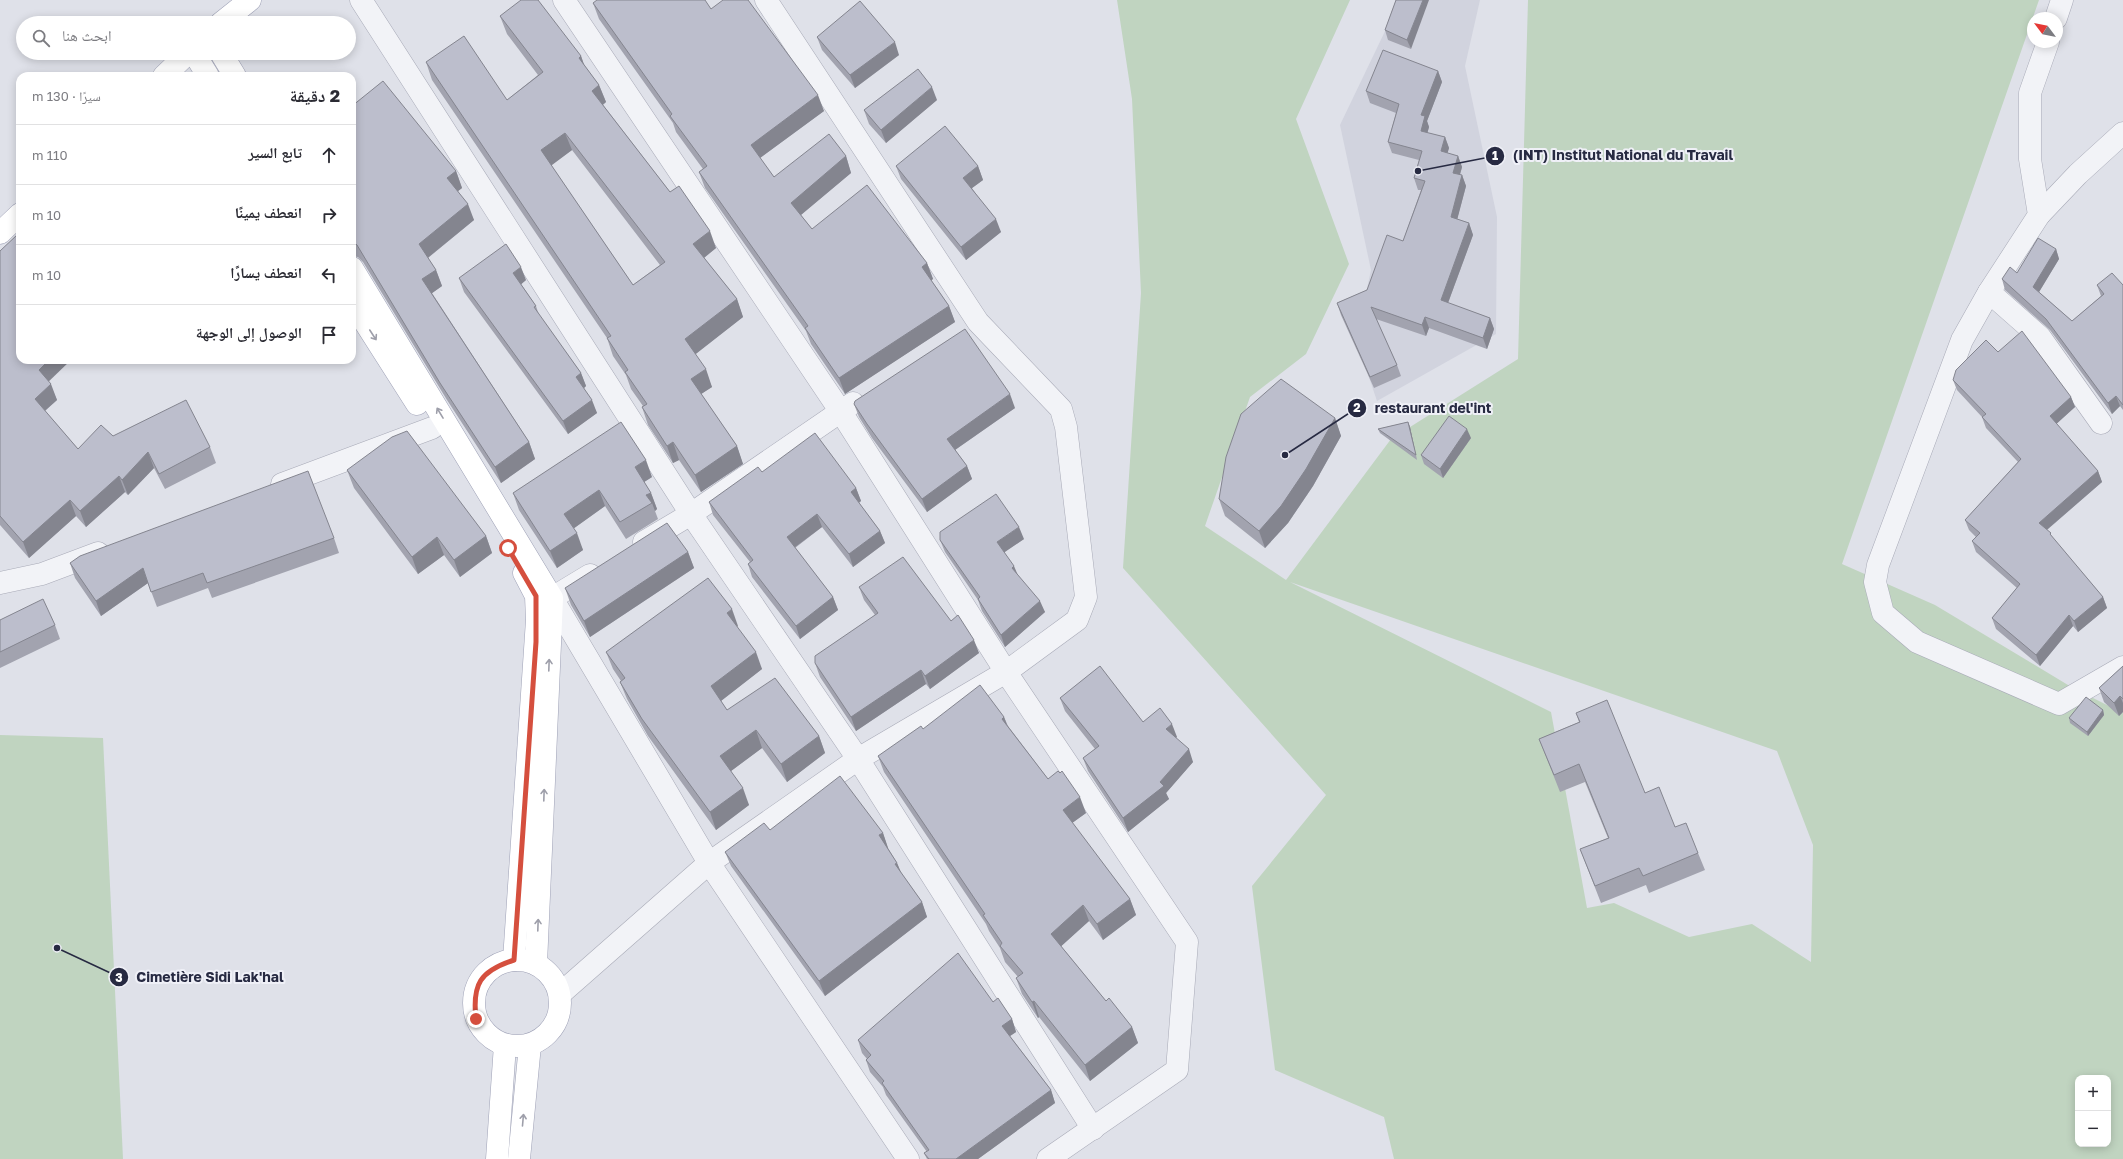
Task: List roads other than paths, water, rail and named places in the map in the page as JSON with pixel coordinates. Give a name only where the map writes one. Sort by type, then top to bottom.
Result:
[{"type":"main road","points":[[230,16],[250,0]]},
{"type":"main road","points":[[168,72],[181,60]]},
{"type":"main road","points":[[198,60],[206,72]]},
{"type":"main road","points":[[225,60],[233,72]]},
{"type":"main road","points":[[0,233],[16,218]]},
{"type":"main road","points":[[356,275],[552,598],[536,964]]},
{"type":"main road","points":[[356,308],[522,571],[536,596],[536,642],[514,960]]},
{"type":"main road","points":[[514,960],[536,964],[551,976],[560,994],[559,1015],[548,1033],[530,1044],[505,1045],[487,1035],[476,1019],[474,999],[480,980],[495,966],[514,960]]},
{"type":"main road","points":[[519,1159],[530,1044]]},
{"type":"main road","points":[[497,1159],[505,1045]]},
{"type":"street","points":[[361,0],[690,514],[858,759],[1093,1128]]},
{"type":"street","points":[[564,0],[841,412],[1006,672],[1187,942],[1177,1070],[1048,1159]]},
{"type":"street","points":[[560,994],[709,863],[858,759],[1006,672],[1076,620],[1086,597],[1066,427],[1061,409],[978,322],[766,0]]},
{"type":"street","points":[[2058,12],[2062,0]]},
{"type":"street","points":[[2039,215],[2030,159],[2030,93],[2046,48]]},
{"type":"street","points":[[2123,132],[2078,174],[2039,215],[1989,292],[1962,340],[1878,565],[1875,582],[1883,613],[1917,642],[2059,704],[2123,667]]},
{"type":"street","points":[[1989,292],[2040,337],[2101,423]]},
{"type":"street","points":[[959,335],[978,322]]},
{"type":"street","points":[[625,554],[690,514],[867,394]]},
{"type":"street","points":[[263,492],[432,428]]},
{"type":"street","points":[[0,583],[42,574],[116,547]]},
{"type":"street","points":[[605,566],[552,598],[709,863],[908,1159]]},
{"type":"place","name":"(INT) Institut National du Travail","points":[[1418,171]]},
{"type":"place","name":"restaurant del'int","points":[[1285,455]]},
{"type":"place","name":"Cimetière Sidi Lak'hal","points":[[57,948]]}]
